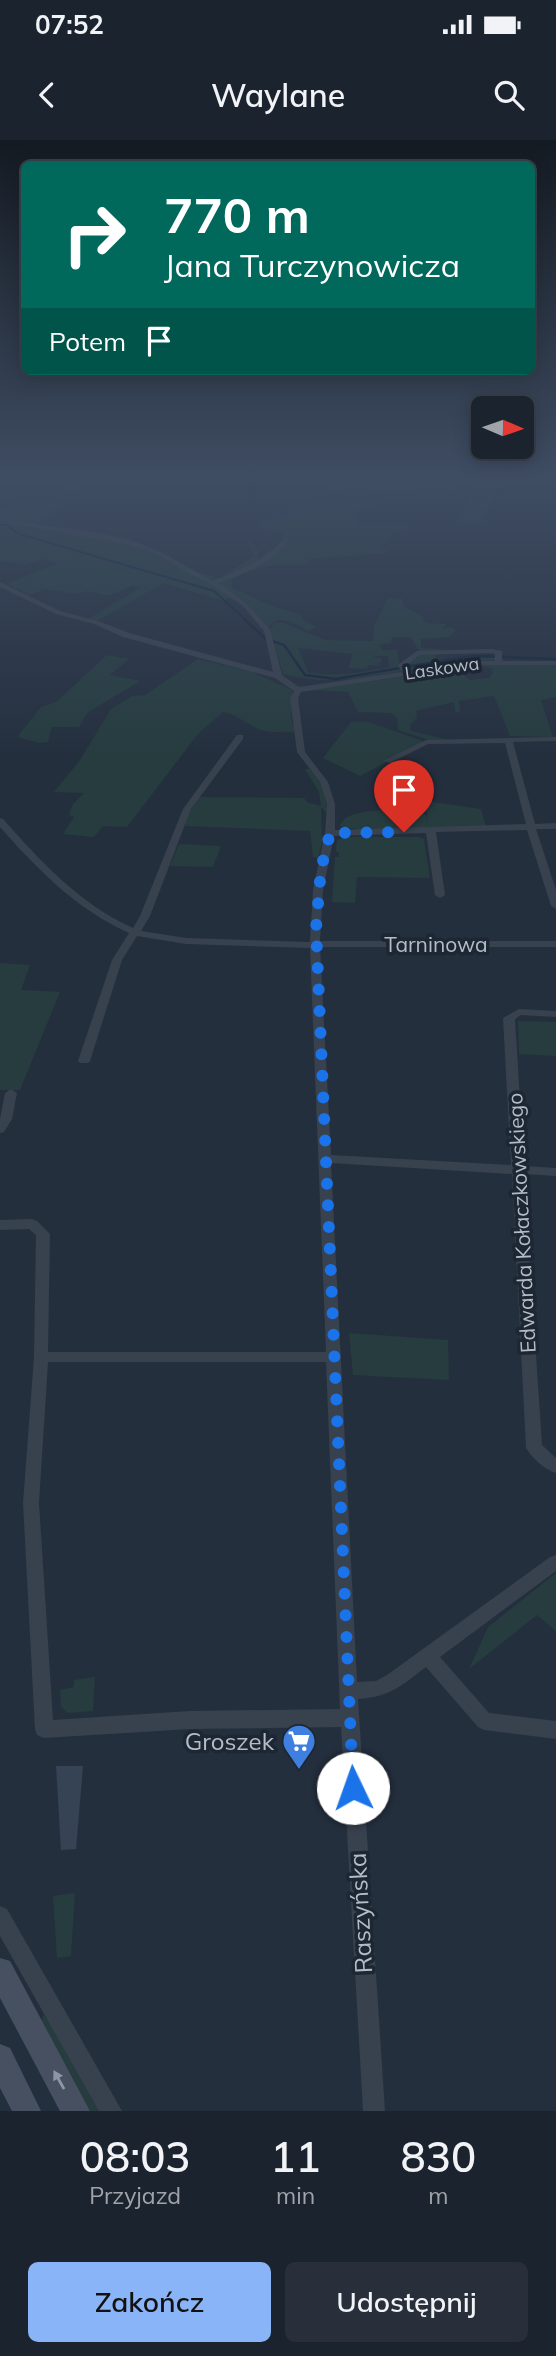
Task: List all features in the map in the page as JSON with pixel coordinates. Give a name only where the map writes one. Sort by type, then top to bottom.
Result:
[{"type":"main road","points":[[0,1971],[76,2111]]},
{"type":"main road","points":[[0,2058],[27,2111]]},
{"type":"street","points":[[187,571],[213,583],[244,604],[269,639],[278,676]]},
{"type":"street","points":[[213,583],[240,571]]},
{"type":"street","points":[[0,584],[58,613],[96,622],[126,635],[278,676],[289,681],[298,690]]},
{"type":"street","points":[[407,673],[402,666],[417,653],[492,651],[499,653],[498,659]]},
{"type":"street","name":"Laskowa","points":[[298,690],[498,659],[556,663]]},
{"type":"street","name":"Laskowa","points":[[289,681],[329,684]]},
{"type":"street","name":"Raszyńska","points":[[298,690],[294,698],[301,752],[328,792],[332,812],[320,879],[315,946],[348,1691],[374,2111]]},
{"type":"street","points":[[85,1061],[117,960],[145,916],[187,809],[240,737]]},
{"type":"street","points":[[387,761],[426,742],[556,739]]},
{"type":"street","points":[[508,740],[556,906]]},
{"type":"street","points":[[330,833],[431,832],[556,826]]},
{"type":"street","points":[[2,828],[86,907],[135,933],[208,942],[315,946]]},
{"type":"street","points":[[431,832],[440,895]]},
{"type":"street","name":"Tarninowa","points":[[315,946],[556,944]]},
{"type":"street","name":"Edwarda Kołaczkowskiego","points":[[556,1014],[519,1012],[509,1018],[534,1448],[556,1467]]},
{"type":"street","points":[[0,1129],[6,1119],[10,1093]]},
{"type":"street","points":[[326,1159],[556,1172]]},
{"type":"street","points":[[0,1225],[32,1224],[43,1234],[41,1357],[31,1503],[44,1729],[190,1720],[350,1718]]},
{"type":"street","points":[[41,1357],[333,1357]]},
{"type":"street","points":[[348,1691],[383,1687],[429,1657],[556,1562]]},
{"type":"street","points":[[429,1657],[484,1721],[556,1730]]},
{"type":"street","points":[[0,1916],[49,1992],[111,2111]]},
{"type":"street","points":[[25,2015],[49,1992]]},
{"type":"green space","points":[[39,571],[192,571],[219,578],[230,571],[249,571],[232,579],[231,587],[272,606],[302,615],[302,619],[316,627],[309,631],[282,620],[268,628],[249,606],[229,598],[224,601],[164,583],[97,621],[88,619],[141,587],[131,586],[108,596],[87,591],[76,594],[45,589],[30,595],[7,584]]},
{"type":"green space","points":[[388,598],[403,599],[403,606],[422,616],[426,623],[446,624],[443,629],[452,627],[456,631],[449,637],[421,639],[421,648],[443,650],[443,654],[435,655],[436,658],[445,661],[494,657],[493,660],[408,670],[406,664],[421,653],[410,637],[392,637],[391,643],[380,645],[382,650],[397,650],[401,671],[356,678],[313,679],[283,674],[270,630],[274,623],[284,623],[325,640],[373,641],[374,626]],"holes":[[[298,648],[353,654],[348,668],[367,669],[368,665],[379,666],[382,659],[372,656],[388,656],[389,667],[348,674],[308,672]]]},
{"type":"green space","points":[[107,655],[129,659],[110,675],[140,681],[87,713],[79,727],[52,727],[48,742],[40,743],[17,737],[41,707],[56,702]]},
{"type":"green space","points":[[198,659],[252,672],[292,690],[291,717],[295,732],[265,731],[223,712],[198,734],[127,827],[103,826],[94,837],[63,834],[74,817],[69,815],[73,804],[84,793],[54,792],[80,760],[111,709],[132,696],[145,695]]},
{"type":"green space","points":[[476,665],[556,665],[556,697],[541,700],[553,737],[510,736],[494,696],[459,701],[460,712],[455,712],[454,702],[416,711],[417,717],[410,726],[411,731],[450,740],[429,740],[398,730],[397,718],[391,713],[358,712],[348,692],[311,690],[443,671],[462,672],[469,680],[489,678],[493,673],[492,668]]},
{"type":"green space","points":[[351,722],[368,722],[426,742],[360,776],[323,758]]},
{"type":"green space","points":[[305,769],[310,769],[319,780],[327,807],[328,815],[321,807],[322,843],[318,858],[313,857],[310,831],[185,826],[188,814],[199,797],[304,798],[307,802],[321,806],[319,792]]},
{"type":"green space","points":[[426,801],[481,809],[486,827],[360,830],[339,826],[345,819],[362,812],[387,810],[420,812],[426,815],[428,826]]},
{"type":"green space","points":[[345,837],[424,839],[430,878],[357,877],[355,903],[332,902],[335,857],[339,857],[336,851],[337,840]]},
{"type":"green space","points":[[179,844],[221,846],[213,867],[170,866]]},
{"type":"green space","points":[[0,963],[30,965],[21,990],[60,992],[20,1090],[0,1090]]},
{"type":"green space","points":[[518,1021],[556,1022],[556,1056],[519,1054]]},
{"type":"green space","points":[[349,1333],[448,1340],[449,1380],[353,1375]]},
{"type":"green space","points":[[556,1573],[556,1631],[537,1615],[469,1669],[488,1627]]},
{"type":"green space","points":[[95,1677],[93,1711],[68,1713],[61,1707],[60,1690],[74,1687],[74,1680]]},
{"type":"green space","points":[[75,1893],[71,1956],[57,1958],[53,1896]]},
{"type":"green space","points":[[44,2014],[103,2111],[90,2111],[41,2021]]},
{"type":"building","points":[[56,1766],[83,1766],[76,1849],[61,1850]]},
{"type":"waterway","points":[[146,571],[214,591],[247,621]]},
{"type":"waterway","points":[[245,620],[266,639],[284,645],[305,675],[336,679],[400,668]]},
{"type":"waterway","points":[[405,667],[474,656],[556,659]]},
{"type":"place","name":"Groszek","points":[[299,1771]]},
{"type":"route","points":[[353,1788],[315,946],[318,890],[330,833],[404,832]]}]
